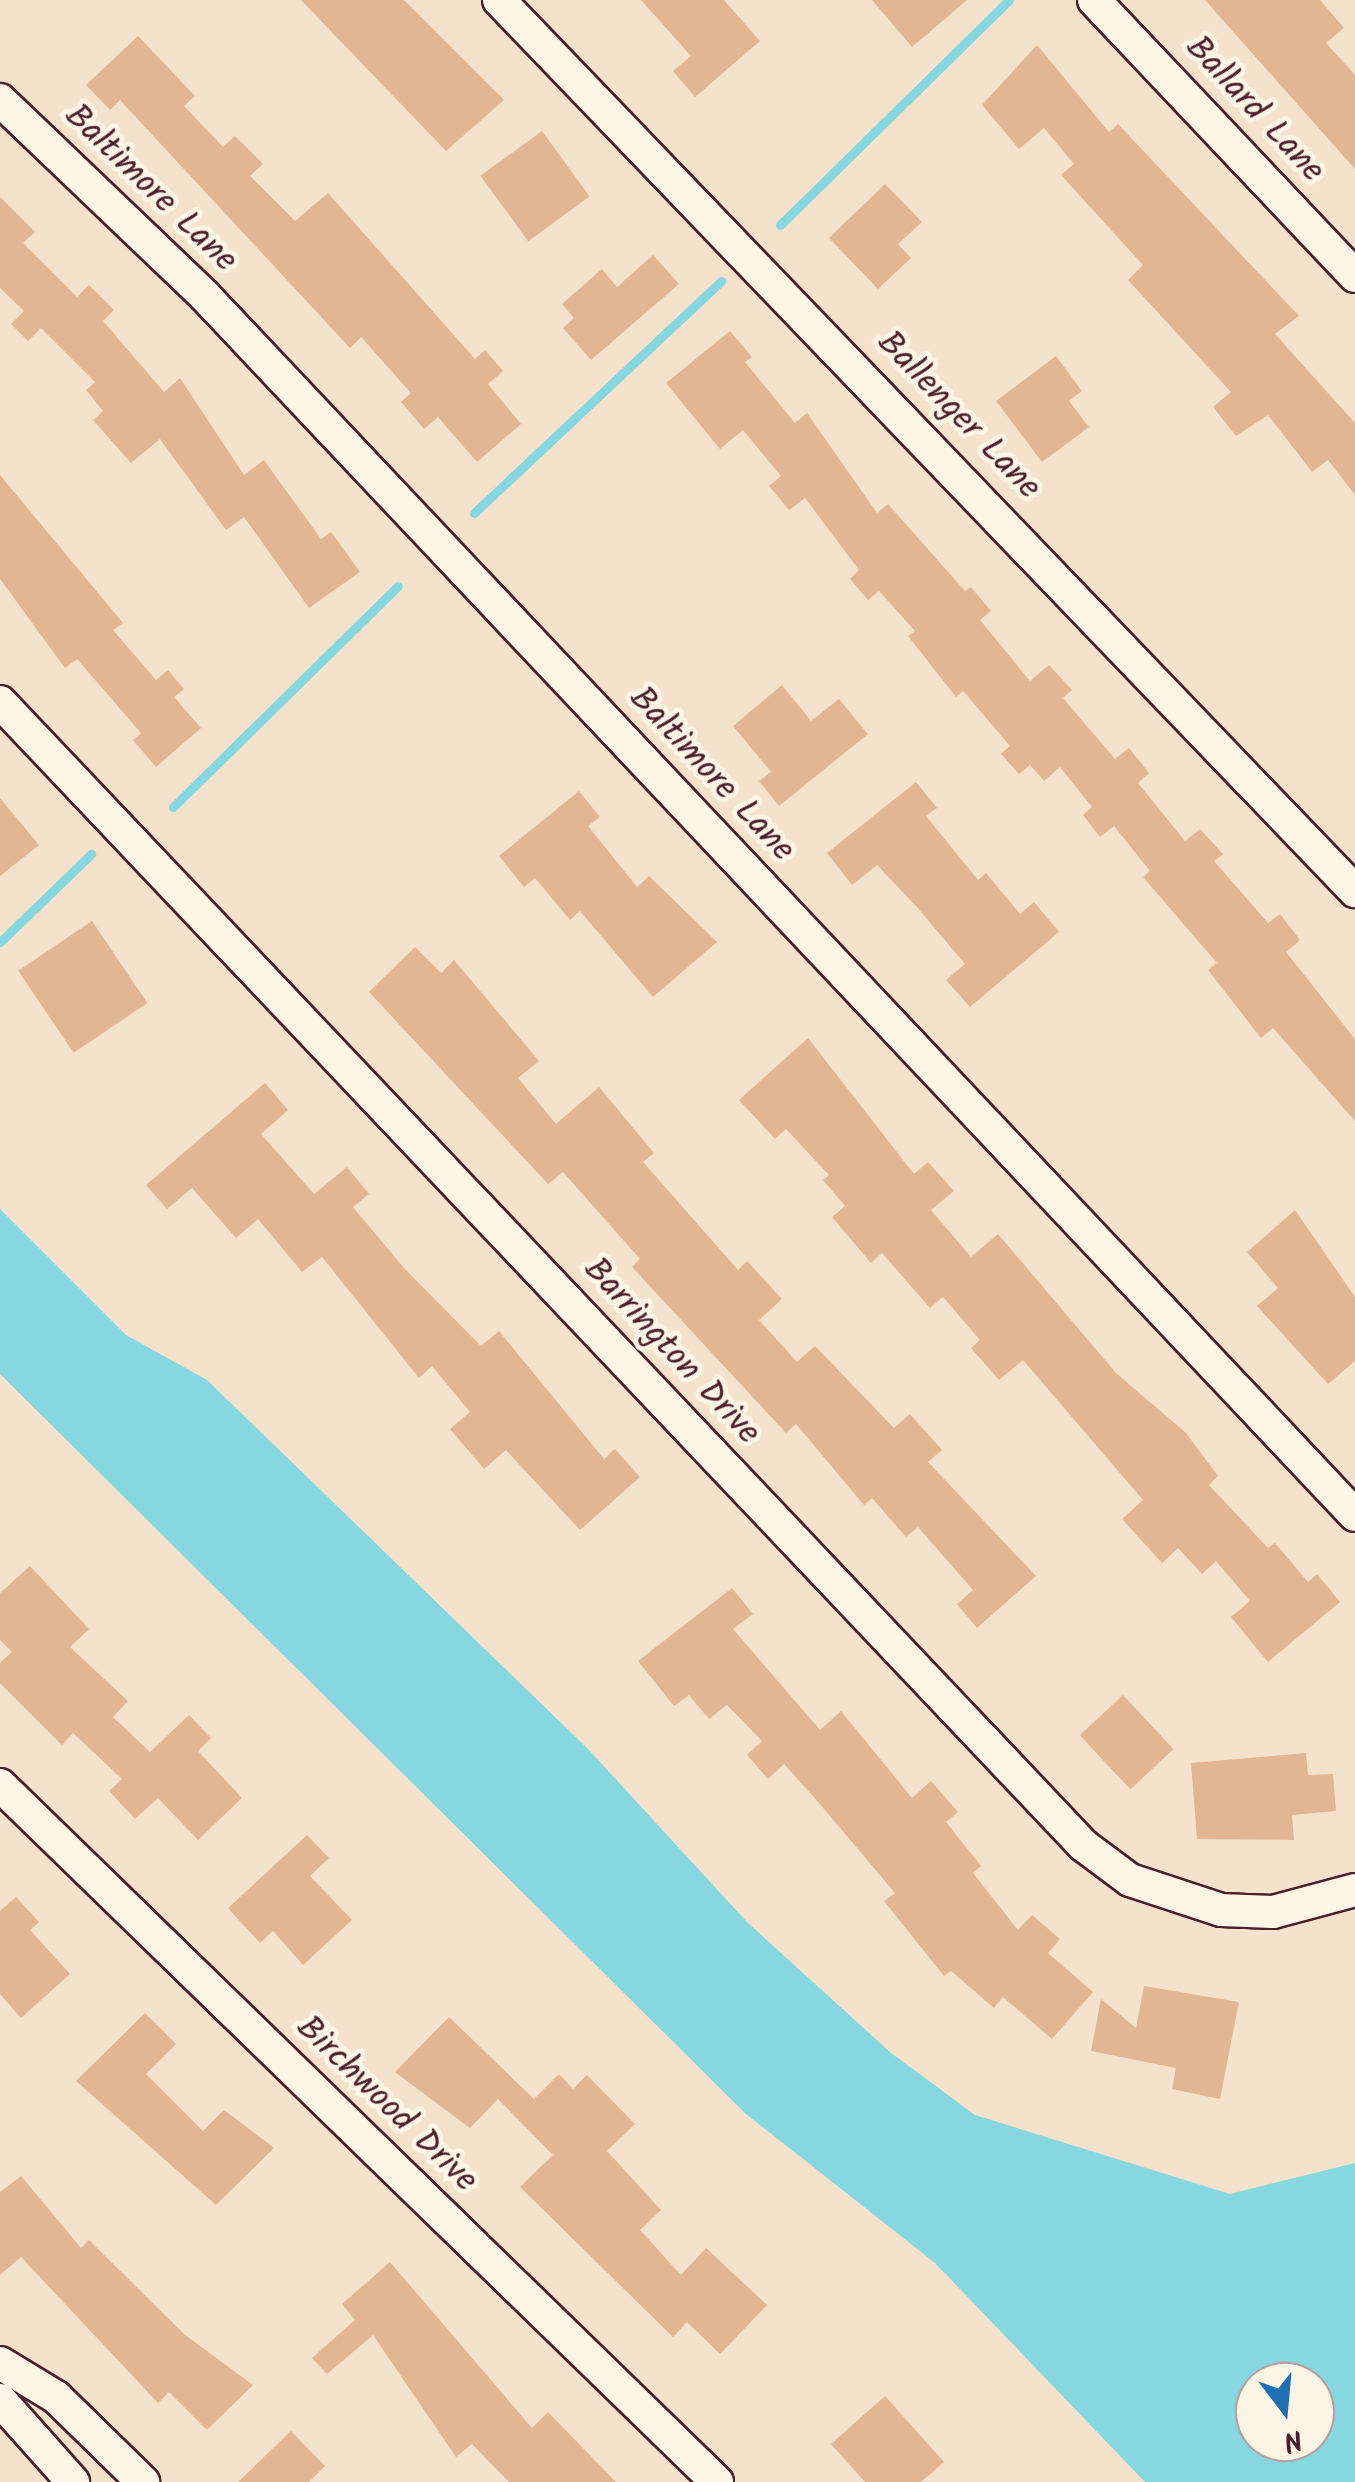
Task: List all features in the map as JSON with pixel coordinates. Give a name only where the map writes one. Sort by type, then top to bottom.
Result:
[{"type":"street","name":"Ballenger Lane","points":[[499,0],[1355,891]]},
{"type":"street","name":"Ballard Lane","points":[[1094,0],[1355,276]]},
{"type":"street","name":"Baltimore Lane","points":[[0,100],[204,296],[1355,1515]]},
{"type":"street","name":"Barrington Drive","points":[[0,702],[1083,1845],[1141,1885],[1221,1910],[1274,1912],[1355,1890]]},
{"type":"street","name":"Birchwood Drive","points":[[0,1785],[717,2482]]},
{"type":"street","points":[[0,2364],[56,2396],[144,2482]]},
{"type":"street","points":[[0,2400],[73,2482]]},
{"type":"water","points":[[0,1209],[126,1335],[207,1380],[588,1749],[747,1922],[891,2053],[975,2115],[1230,2194],[1355,2163],[1355,2482],[1145,2482],[935,2263],[746,2114],[0,1374]]},
{"type":"building","points":[[301,0],[404,0],[504,100],[446,151]]},
{"type":"building","points":[[641,0],[724,0],[760,41],[695,97],[673,71],[691,56]]},
{"type":"building","points":[[872,0],[967,0],[912,47]]},
{"type":"building","points":[[1205,0],[1320,0],[1344,28],[1326,43],[1355,75],[1355,169]]},
{"type":"building","points":[[138,36],[195,96],[184,106],[223,147],[235,136],[263,164],[250,176],[295,221],[328,193],[475,359],[485,350],[503,371],[488,384],[521,424],[477,462],[438,417],[424,429],[401,402],[411,393],[361,337],[350,348],[120,100],[110,110],[86,85]]},
{"type":"building","points":[[1037,45],[1109,132],[1118,124],[1299,316],[1275,334],[1355,423],[1355,495],[1328,460],[1312,472],[1268,415],[1236,436],[1213,407],[1231,392],[1128,280],[1143,265],[1061,175],[1074,164],[1044,128],[1019,149],[982,105]]},
{"type":"building","points":[[542,131],[590,197],[528,241],[481,176]]},
{"type":"building","points":[[885,184],[922,222],[898,244],[911,258],[878,289],[829,238]]},
{"type":"building","points":[[0,197],[35,232],[23,243],[77,297],[89,285],[114,310],[103,321],[164,392],[180,378],[244,475],[264,460],[321,539],[331,532],[360,572],[309,608],[244,517],[226,530],[160,439],[131,463],[93,420],[103,411],[86,390],[95,382],[41,328],[28,341],[11,324],[24,311],[0,288]]},
{"type":"building","points":[[653,255],[679,284],[591,360],[563,328],[574,318],[562,304],[602,269],[617,287]]},
{"type":"building","points":[[730,331],[752,357],[745,362],[795,423],[807,413],[877,513],[888,504],[965,591],[971,587],[991,611],[980,620],[1030,681],[1049,665],[1072,690],[1063,698],[1115,759],[1129,748],[1149,773],[1138,783],[1185,841],[1200,829],[1223,854],[1214,861],[1268,923],[1280,914],[1300,940],[1286,952],[1355,1039],[1355,1121],[1273,1028],[1261,1038],[1208,970],[1217,963],[1143,877],[1150,871],[1114,826],[1100,837],[1083,815],[1092,807],[1060,767],[1044,781],[1030,765],[1019,774],[1001,754],[1010,746],[963,691],[956,697],[908,636],[915,631],[879,591],[868,600],[850,579],[859,570],[805,498],[789,510],[769,486],[781,476],[743,430],[720,449],[666,383]]},
{"type":"building","points":[[1056,356],[1082,391],[1069,401],[1089,427],[1042,462],[996,401]]},
{"type":"building","points":[[0,475],[123,623],[113,630],[156,680],[168,670],[184,689],[174,697],[201,728],[156,767],[133,740],[141,733],[77,659],[65,668],[0,579]]},
{"type":"building","points":[[782,685],[811,721],[839,699],[868,734],[779,806],[759,781],[771,772],[733,726]]},
{"type":"building","points":[[916,782],[937,808],[926,816],[978,880],[986,873],[1020,914],[1034,902],[1059,932],[970,1007],[946,980],[965,964],[916,906],[877,865],[852,885],[827,853]]},
{"type":"building","points":[[579,791],[600,817],[588,826],[637,887],[649,876],[717,942],[653,997],[580,911],[570,920],[535,878],[524,887],[499,856]]},
{"type":"building","points":[[0,798],[39,845],[0,876]]},
{"type":"building","points":[[92,921],[147,1003],[74,1053],[18,971]]},
{"type":"building","points":[[415,947],[441,973],[454,960],[539,1061],[518,1078],[556,1124],[599,1087],[654,1153],[643,1162],[738,1270],[747,1261],[782,1299],[759,1320],[797,1362],[815,1346],[894,1428],[910,1414],[942,1450],[928,1462],[1036,1576],[977,1628],[957,1604],[973,1590],[918,1527],[906,1537],[872,1498],[864,1505],[796,1424],[786,1433],[632,1267],[640,1259],[563,1172],[548,1184],[369,992]]},
{"type":"building","points":[[808,1038],[914,1174],[928,1162],[954,1191],[931,1210],[971,1257],[998,1234],[1116,1373],[1186,1433],[1218,1476],[1209,1485],[1268,1548],[1275,1543],[1308,1582],[1317,1574],[1340,1602],[1268,1662],[1231,1617],[1250,1601],[1216,1561],[1202,1574],[1178,1548],[1162,1563],[1122,1519],[1143,1500],[1023,1360],[999,1380],[971,1348],[980,1340],[943,1297],[930,1308],[882,1253],[871,1263],[832,1217],[845,1206],[823,1180],[829,1175],[786,1129],[775,1139],[739,1100]]},
{"type":"building","points":[[265,1083],[288,1110],[261,1134],[314,1194],[347,1167],[369,1194],[353,1207],[404,1268],[481,1346],[499,1331],[604,1459],[615,1449],[640,1477],[580,1530],[506,1450],[484,1469],[450,1429],[470,1412],[432,1366],[419,1378],[322,1257],[302,1272],[258,1219],[236,1238],[192,1188],[167,1209],[146,1185]]},
{"type":"building","points":[[1295,1210],[1355,1297],[1355,1361],[1328,1384],[1257,1306],[1278,1288],[1247,1252]]},
{"type":"building","points":[[30,1566],[89,1629],[70,1647],[128,1701],[113,1717],[150,1752],[189,1715],[211,1738],[198,1751],[242,1798],[198,1840],[158,1798],[135,1819],[109,1791],[122,1779],[73,1733],[62,1745],[0,1683],[0,1663],[12,1652],[0,1640],[0,1593]]},
{"type":"building","points":[[732,1588],[753,1614],[733,1629],[820,1730],[841,1711],[912,1798],[931,1781],[958,1812],[946,1822],[981,1866],[973,1873],[1018,1930],[1032,1915],[1060,1939],[1048,1953],[1093,1992],[1052,2039],[1003,1997],[994,2008],[951,1971],[944,1976],[884,1901],[895,1893],[819,1803],[784,1764],[768,1779],[747,1755],[762,1741],[727,1705],[709,1719],[689,1695],[674,1706],[638,1661]]},
{"type":"building","points":[[1123,1695],[1173,1749],[1130,1789],[1080,1735]]},
{"type":"building","points":[[1306,1753],[1308,1775],[1333,1774],[1336,1811],[1292,1815],[1294,1840],[1197,1839],[1191,1763]]},
{"type":"building","points":[[307,1835],[329,1858],[310,1876],[352,1920],[303,1965],[273,1931],[260,1943],[228,1908]]},
{"type":"building","points":[[16,1897],[39,1922],[30,1930],[70,1974],[21,2018],[0,1994],[0,1911]]},
{"type":"building","points":[[1144,1986],[1239,2002],[1220,2099],[1172,2089],[1176,2068],[1091,2051],[1101,1999],[1136,2028]]},
{"type":"building","points":[[145,2013],[176,2044],[146,2074],[203,2131],[224,2110],[274,2148],[216,2205],[76,2081]]},
{"type":"building","points":[[449,2017],[534,2099],[559,2074],[573,2089],[587,2075],[635,2124],[607,2151],[661,2210],[640,2230],[681,2275],[706,2248],[767,2305],[720,2354],[687,2322],[673,2337],[520,2187],[553,2155],[498,2099],[470,2128],[395,2072]]},
{"type":"building","points":[[21,2176],[81,2248],[89,2240],[184,2334],[253,2385],[207,2430],[169,2392],[158,2403],[21,2257],[0,2275],[0,2192]]},
{"type":"building","points":[[390,2262],[532,2428],[548,2412],[616,2482],[509,2482],[472,2444],[456,2457],[373,2335],[327,2374],[312,2358],[355,2320],[342,2304]]},
{"type":"building","points":[[885,2396],[944,2462],[921,2482],[865,2482],[831,2444]]},
{"type":"building","points":[[291,2431],[325,2466],[309,2482],[238,2482]]},
{"type":"waterway","points":[[780,225],[1009,0]]},
{"type":"waterway","points":[[474,513],[721,281]]},
{"type":"waterway","points":[[173,807],[398,586]]},
{"type":"waterway","points":[[0,942],[91,854]]}]
